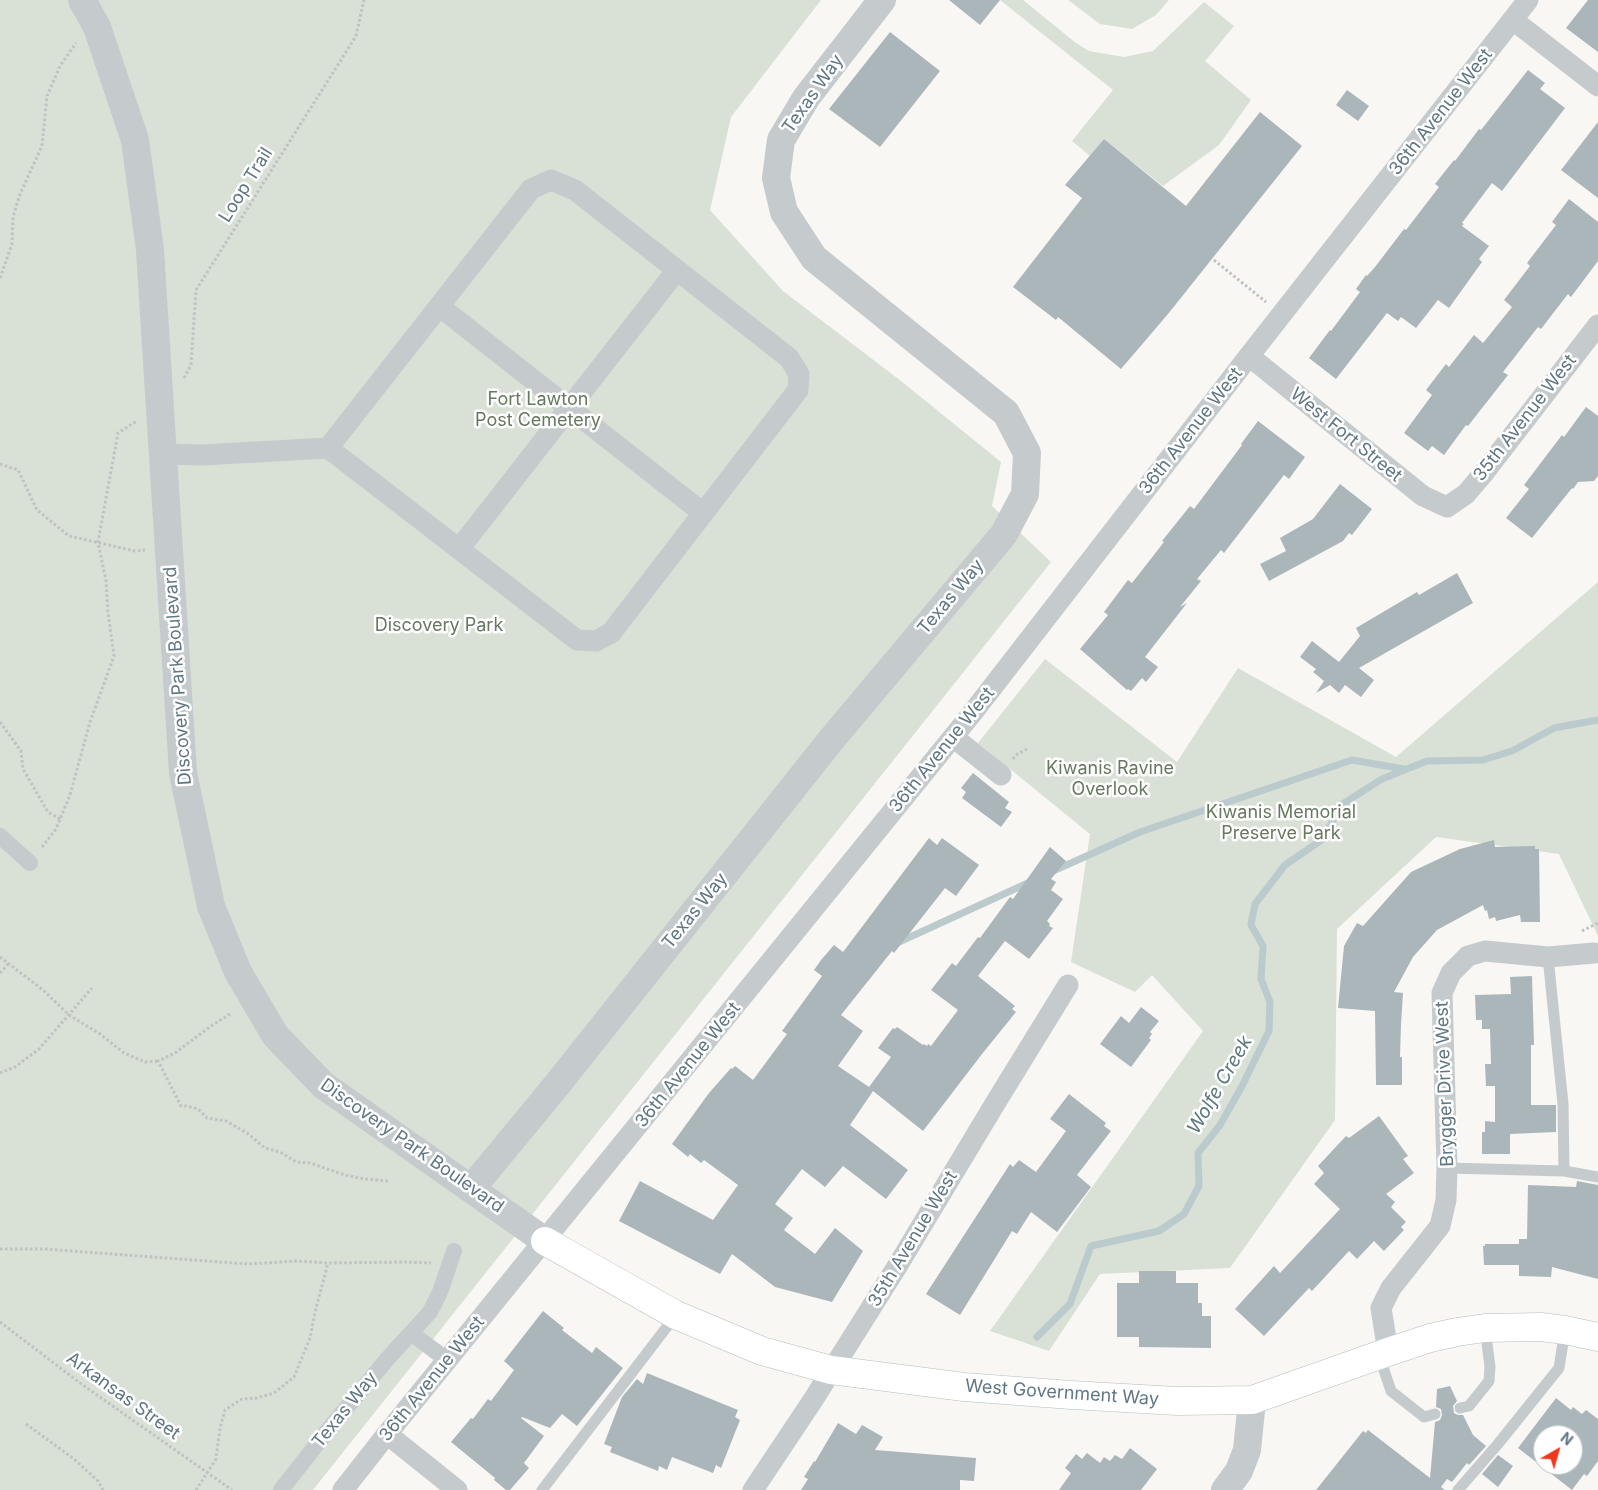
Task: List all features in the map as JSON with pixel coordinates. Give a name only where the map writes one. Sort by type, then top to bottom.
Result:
[{"type":"main road","name":"West Government Way","points":[[545,1241],[676,1315],[762,1351],[831,1370],[964,1388],[1177,1401],[1252,1400],[1383,1353],[1430,1338],[1457,1332],[1485,1328],[1541,1327],[1598,1337]]},
{"type":"street","name":"Discovery Park Boulevard","points":[[82,0],[96,27],[135,140],[150,250],[183,772],[211,906],[238,972],[275,1035],[323,1085],[545,1241]]},
{"type":"street","name":"Texas Way","points":[[471,1189],[562,1078],[831,740],[1004,534],[1025,494],[1027,453],[1006,413],[814,258],[784,212],[776,178],[781,140],[806,98],[882,0]]},
{"type":"street","name":"36th Avenue West","points":[[344,1490],[387,1434],[954,737],[1528,0]]},
{"type":"street","points":[[1513,20],[1598,86]]},
{"type":"street","points":[[163,454],[202,455],[328,448],[577,640],[596,640],[611,633],[798,390],[799,374],[789,358],[677,270],[574,190],[551,180],[531,189],[328,448]]},
{"type":"street","points":[[459,549],[677,270]]},
{"type":"street","points":[[439,306],[703,513]]},
{"type":"street","name":"35th Avenue West","points":[[1447,507],[1466,494],[1483,474],[1598,325]]},
{"type":"street","name":"West Fort Street","points":[[1249,356],[1423,496],[1447,507]]},
{"type":"street","points":[[954,737],[1001,775]]},
{"type":"street","points":[[0,836],[30,863]]},
{"type":"street","name":"Brygger Drive West","points":[[1383,1353],[1382,1308],[1391,1288],[1440,1226],[1446,1200],[1447,1168],[1442,993],[1452,973],[1468,956],[1485,951],[1548,957],[1594,953]]},
{"type":"street","name":"35th Avenue West","points":[[753,1490],[898,1265],[1068,985]]},
{"type":"street","name":"Texas Way","points":[[281,1490],[334,1422],[430,1312],[440,1292],[452,1257]]},
{"type":"street","points":[[412,1333],[448,1360]]},
{"type":"street","points":[[1225,1490],[1239,1471],[1247,1450],[1252,1400]]},
{"type":"street","points":[[387,1434],[457,1490]]},
{"type":"lane","points":[[1548,957],[1563,1104],[1564,1171]]},
{"type":"lane","points":[[1447,1168],[1564,1171],[1598,1177]]},
{"type":"lane","points":[[542,1490],[676,1315]]},
{"type":"lane","points":[[1460,1408],[1468,1406],[1489,1381],[1490,1367],[1485,1328]]},
{"type":"lane","points":[[1458,1490],[1559,1368],[1565,1330]]},
{"type":"lane","points":[[1383,1353],[1391,1391],[1424,1417],[1435,1414]]},
{"type":"path","name":"Loop Trail","points":[[180,385],[191,365],[196,290],[356,36],[364,0]]},
{"type":"path","points":[[0,278],[12,244],[13,217],[20,194],[42,146],[47,96],[60,66],[73,46],[96,27]]},
{"type":"path","points":[[1214,260],[1246,286]]},
{"type":"path","points":[[41,848],[56,829],[70,795],[90,722],[114,656],[106,581],[98,542],[118,433],[140,418]]},
{"type":"path","points":[[0,464],[18,470],[37,510],[69,536],[134,551],[152,550]]},
{"type":"path","points":[[0,722],[21,751],[23,769],[48,812],[60,819]]},
{"type":"path","points":[[0,957],[43,990],[70,1015],[100,1034],[124,1053],[145,1062],[158,1062],[175,1053],[230,1014]]},
{"type":"path","points":[[0,973],[8,964]]},
{"type":"path","points":[[0,1073],[15,1067],[39,1049],[92,988]]},
{"type":"path","points":[[158,1062],[181,1106],[198,1110],[207,1118],[226,1121],[247,1133],[265,1148],[280,1152],[296,1162],[310,1163],[345,1175],[364,1179],[389,1181]]},
{"type":"path","points":[[0,1249],[44,1249],[248,1264],[297,1261],[328,1263],[452,1257]]},
{"type":"path","points":[[196,1490],[216,1459],[220,1428],[226,1410],[242,1400],[274,1393],[294,1377],[310,1338],[328,1263]]},
{"type":"path","name":"Arkansas Street","points":[[0,1322],[80,1383],[232,1490]]},
{"type":"path","points":[[26,1424],[74,1459],[98,1481],[102,1490]]},
{"type":"green space","name":"Discovery Park","points":[[0,0],[821,0],[731,117],[710,210],[783,291],[901,381],[1001,462],[992,506],[1051,562],[313,1490],[0,1490]]},
{"type":"green space","points":[[1000,0],[1023,0],[1076,43],[1089,51],[1124,57],[1153,51],[1204,2],[1234,26],[1205,61],[1251,100],[1219,145],[1163,186],[1104,139],[1090,156],[1072,141],[1113,90]]},
{"type":"green space","points":[[1068,0],[1169,0],[1156,15],[1132,29],[1100,24]]},
{"type":"green space","name":"Kiwanis Memorial Preserve Park","points":[[1598,582],[1598,936],[1559,854],[1436,837],[1337,929],[1335,1120],[1230,1268],[1100,1274],[1049,1351],[990,1331],[1203,1031],[1152,975],[1135,992],[1071,962],[1090,834],[978,743],[1045,659],[1177,762],[1238,668],[1396,757]]},
{"type":"building","points":[[949,0],[1000,0],[980,25]]},
{"type":"building","points":[[1588,0],[1598,0],[1598,52],[1566,28]]},
{"type":"building","points":[[890,32],[940,71],[880,147],[829,109]]},
{"type":"building","points":[[1528,70],[1545,83],[1540,89],[1565,108],[1502,191],[1492,183],[1462,223],[1464,224],[1462,226],[1489,246],[1479,259],[1482,262],[1449,308],[1438,300],[1416,328],[1401,317],[1398,321],[1387,313],[1336,379],[1309,358],[1360,292],[1356,289],[1366,275],[1375,267],[1404,229],[1406,230],[1439,187],[1435,184],[1479,129],[1481,130]]},
{"type":"building","points":[[1347,90],[1369,106],[1358,121],[1336,105]]},
{"type":"building","points":[[1260,112],[1302,146],[1168,314],[1121,369],[1058,317],[1056,320],[1013,287],[1082,198],[1065,185],[1104,139],[1186,206]]},
{"type":"building","points":[[1598,122],[1598,198],[1561,170]]},
{"type":"building","points":[[1569,199],[1598,222],[1598,261],[1571,297],[1568,294],[1541,329],[1538,327],[1503,372],[1508,375],[1468,426],[1466,425],[1444,455],[1432,446],[1428,451],[1404,433],[1432,395],[1426,390],[1446,364],[1449,367],[1474,335],[1483,343],[1512,307],[1504,300],[1530,266],[1527,263],[1556,225],[1552,222]]},
{"type":"building","points":[[1586,407],[1598,416],[1598,476],[1594,481],[1578,482],[1532,538],[1506,518],[1529,489],[1524,485]]},
{"type":"building","points":[[1258,421],[1305,457],[1289,479],[1284,475],[1224,553],[1221,550],[1197,579],[1201,581],[1180,607],[1187,603],[1145,657],[1158,667],[1146,682],[1142,678],[1131,691],[1127,690],[1080,649],[1108,615],[1104,612],[1128,580],[1132,583],[1190,506],[1194,509]]},
{"type":"building","points":[[1340,484],[1372,509],[1352,535],[1349,533],[1343,541],[1269,581],[1260,564],[1286,551],[1280,538],[1313,519]]},
{"type":"building","points":[[1457,573],[1473,603],[1359,668],[1374,680],[1361,697],[1345,685],[1339,693],[1330,685],[1316,693],[1324,681],[1313,672],[1316,669],[1300,657],[1312,641],[1339,662],[1360,636],[1356,628],[1417,592],[1419,595]]},
{"type":"building","points":[[973,773],[1009,802],[1005,808],[1012,812],[1001,827],[962,798],[966,792],[961,788]]},
{"type":"building","points":[[929,838],[937,845],[942,838],[979,865],[956,896],[945,888],[894,953],[892,951],[841,1015],[863,1031],[838,1066],[869,1087],[891,1057],[878,1048],[893,1028],[897,1027],[923,1045],[927,1046],[928,1044],[931,1046],[958,1010],[931,990],[952,963],[956,966],[978,937],[980,938],[1010,897],[1013,899],[1050,847],[1066,861],[1051,879],[1056,882],[1051,890],[1063,899],[1047,921],[1050,924],[1049,926],[1053,928],[1029,959],[1005,941],[978,976],[1015,1006],[1012,1009],[1016,1012],[923,1131],[873,1091],[850,1125],[908,1170],[886,1199],[843,1166],[825,1187],[802,1169],[775,1204],[793,1218],[784,1230],[815,1254],[835,1228],[863,1251],[832,1302],[775,1287],[732,1254],[720,1274],[619,1221],[640,1181],[713,1220],[738,1185],[704,1160],[701,1163],[690,1154],[688,1157],[672,1144],[709,1093],[731,1068],[735,1066],[753,1080],[787,1034],[782,1031],[822,976],[814,970],[821,960],[834,945],[843,952]]},
{"type":"building","points":[[1494,840],[1495,847],[1535,846],[1535,849],[1539,849],[1540,922],[1521,922],[1520,915],[1496,921],[1495,917],[1489,919],[1487,910],[1485,911],[1483,905],[1437,930],[1413,957],[1394,992],[1403,993],[1400,1057],[1402,1057],[1402,1085],[1376,1085],[1375,1011],[1338,1008],[1344,946],[1357,923],[1363,926],[1411,872],[1460,849]]},
{"type":"building","points":[[1532,976],[1534,1045],[1531,1045],[1531,1105],[1556,1105],[1556,1132],[1510,1134],[1510,1154],[1482,1154],[1482,1132],[1485,1132],[1485,1121],[1495,1122],[1495,1086],[1486,1086],[1485,1064],[1491,1064],[1490,1029],[1482,1029],[1482,1020],[1476,1020],[1475,995],[1511,994],[1510,977]]},
{"type":"building","points":[[1141,1007],[1159,1021],[1150,1032],[1152,1034],[1149,1038],[1151,1040],[1131,1067],[1100,1044],[1121,1016],[1129,1023]]},
{"type":"building","points":[[1069,1094],[1106,1123],[1104,1126],[1111,1131],[1077,1175],[1091,1187],[1057,1232],[1031,1212],[1017,1234],[1012,1231],[960,1315],[926,1294],[1010,1164],[1013,1167],[1019,1160],[1036,1172],[1066,1131],[1050,1119]]},
{"type":"building","points":[[1379,1116],[1408,1156],[1403,1159],[1414,1173],[1386,1194],[1395,1202],[1391,1207],[1406,1222],[1401,1227],[1404,1230],[1384,1251],[1374,1241],[1357,1259],[1349,1251],[1312,1291],[1309,1288],[1264,1336],[1235,1309],[1274,1266],[1280,1273],[1340,1209],[1314,1184],[1324,1173],[1318,1166],[1346,1136],[1349,1138]]},
{"type":"building","points":[[1577,1181],[1598,1185],[1598,1279],[1552,1267],[1551,1277],[1519,1276],[1519,1265],[1484,1265],[1483,1246],[1485,1244],[1519,1244],[1519,1239],[1527,1239],[1528,1185],[1576,1187]]},
{"type":"building","points":[[1139,1271],[1176,1271],[1176,1283],[1198,1283],[1198,1303],[1202,1303],[1202,1316],[1211,1316],[1211,1348],[1139,1347],[1139,1337],[1117,1337],[1117,1283],[1139,1283]]},
{"type":"building","points":[[543,1311],[564,1328],[562,1330],[592,1353],[596,1347],[623,1368],[577,1426],[562,1414],[550,1428],[521,1418],[544,1436],[524,1463],[529,1468],[510,1490],[506,1490],[494,1480],[495,1478],[451,1442],[471,1418],[473,1419],[488,1399],[491,1401],[514,1370],[504,1361]]},
{"type":"building","points":[[647,1373],[738,1410],[735,1417],[740,1420],[721,1468],[716,1465],[713,1473],[672,1457],[667,1470],[659,1466],[658,1471],[610,1452],[612,1447],[604,1444],[622,1397],[637,1379],[643,1384]]},
{"type":"building","points":[[1450,1386],[1457,1401],[1453,1406],[1454,1413],[1463,1415],[1473,1435],[1486,1446],[1469,1465],[1467,1463],[1452,1482],[1447,1479],[1441,1487],[1445,1490],[1316,1490],[1363,1431],[1366,1433],[1368,1430],[1430,1478],[1435,1422],[1440,1420],[1442,1415],[1441,1409],[1436,1407],[1437,1389]]},
{"type":"building","points":[[1556,1398],[1571,1410],[1573,1407],[1582,1414],[1586,1410],[1598,1419],[1598,1461],[1587,1476],[1584,1474],[1572,1490],[1553,1475],[1583,1475],[1583,1425],[1535,1425]]},
{"type":"building","points":[[838,1423],[856,1434],[862,1425],[883,1437],[875,1450],[976,1458],[974,1481],[960,1480],[960,1490],[801,1490],[808,1479],[804,1477]]},
{"type":"building","points":[[1533,1428],[1533,1460],[1518,1448]]},
{"type":"building","points":[[1130,1448],[1157,1469],[1141,1490],[1059,1490],[1071,1473],[1065,1468],[1076,1454],[1082,1459],[1087,1453],[1100,1463],[1104,1457],[1110,1461],[1115,1455],[1122,1459]]},
{"type":"building","points":[[1498,1455],[1513,1466],[1498,1487],[1482,1474]]},
{"type":"waterway","name":"Wolfe Creek","points":[[1037,1337],[1070,1304],[1091,1246],[1159,1231],[1184,1214],[1199,1186],[1198,1153],[1220,1125],[1241,1088],[1269,1031],[1270,1002],[1261,979],[1263,946],[1251,925],[1255,904],[1285,865],[1323,839],[1341,805],[1382,779],[1427,761],[1483,760],[1512,751],[1554,728],[1598,720]]},
{"type":"waterway","points":[[1051,872],[1140,832],[1352,760],[1404,769]]},
{"type":"waterway","points":[[897,943],[1030,882]]},
{"type":"park label","name":"Fort Lawton Post Cemetery","points":[[538,410]]},
{"type":"park label","name":"Kiwanis Ravine Overlook","points":[[1110,780]]}]
